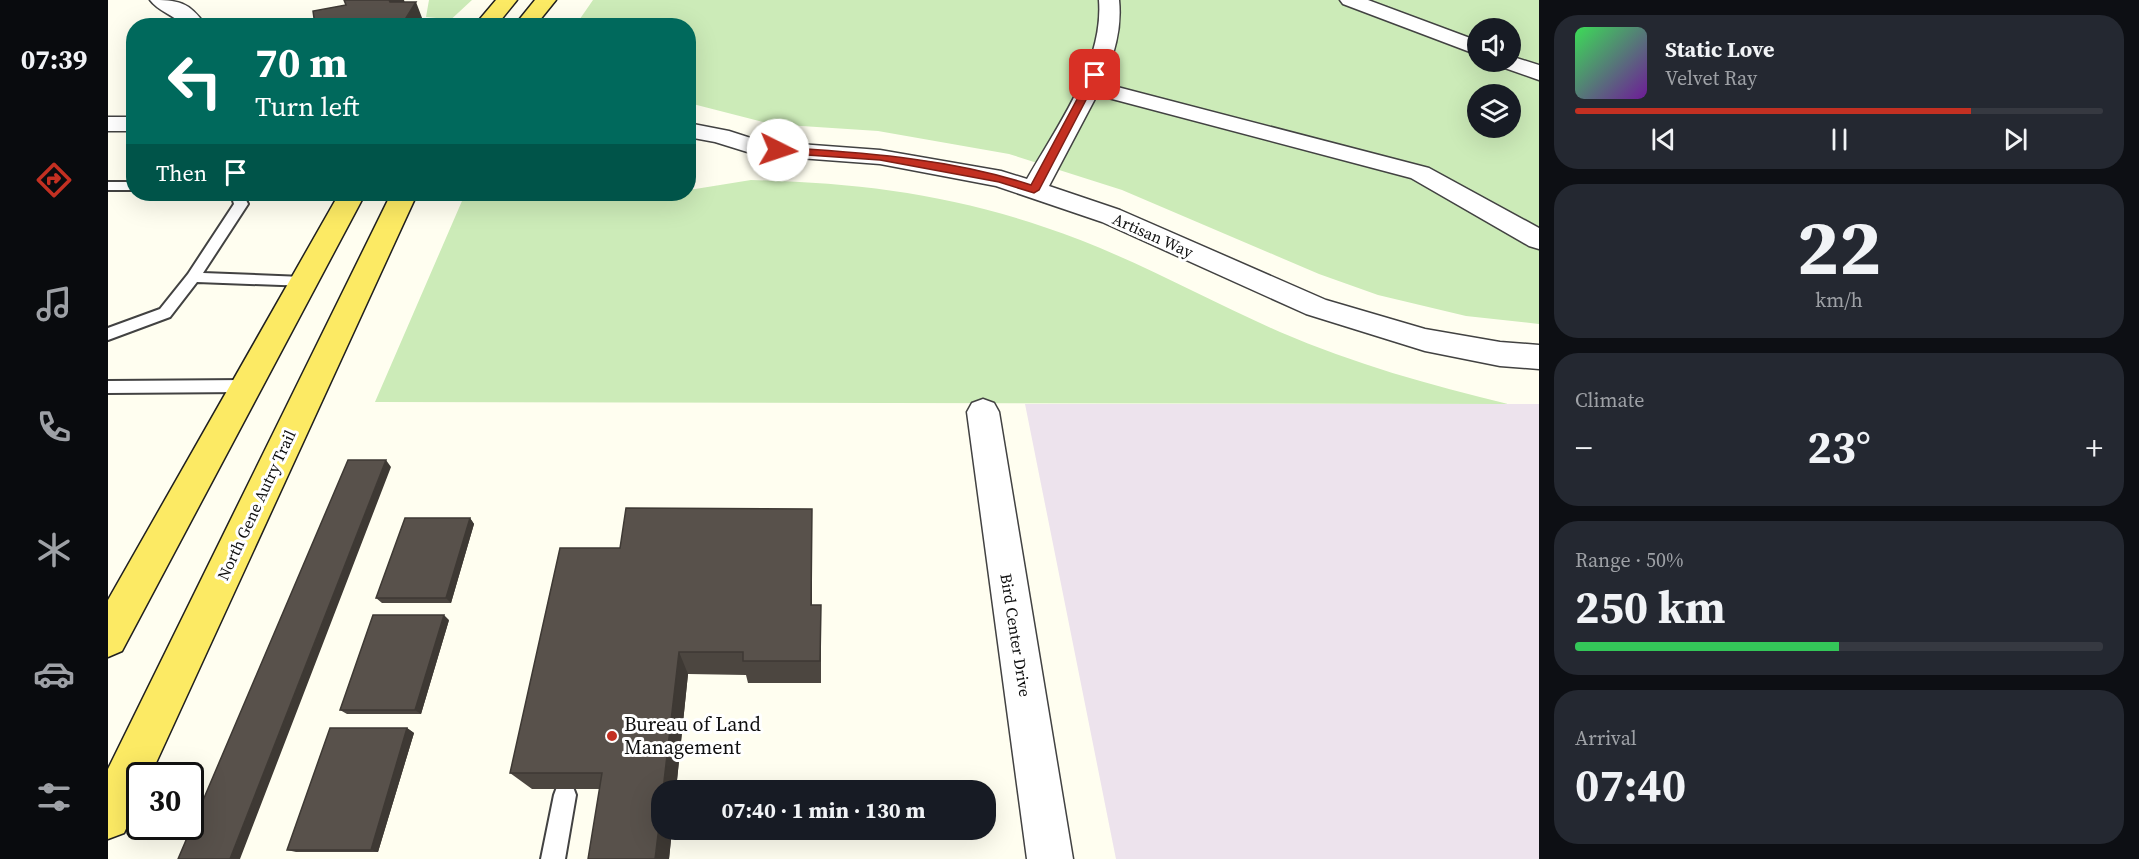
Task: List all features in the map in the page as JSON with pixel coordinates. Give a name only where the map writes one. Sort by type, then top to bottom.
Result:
[{"type":"main road","points":[[491,18],[507,0]]},
{"type":"main road","points":[[531,18],[546,0]]},
{"type":"main road","points":[[108,638],[348,201]]},
{"type":"main road","name":"North Gene Autry Trail","points":[[108,816],[401,201]]},
{"type":"street","points":[[160,0],[183,12],[189,18]]},
{"type":"street","points":[[1034,190],[1089,86],[1110,35],[1112,10],[1108,0]]},
{"type":"street","points":[[1350,0],[1467,45]]},
{"type":"street","points":[[1521,66],[1539,73]]},
{"type":"street","points":[[1089,86],[1420,173],[1539,240]]},
{"type":"street","points":[[108,124],[126,124]]},
{"type":"street","name":"Artisan Way","points":[[696,132],[720,136],[757,148],[880,157],[1001,179],[1111,216],[1316,307],[1425,340],[1500,354],[1539,357]]},
{"type":"street","name":"Artisan Way","points":[[721,157],[757,148]]},
{"type":"street","name":"Bird Center Drive","points":[[983,412],[1050,859]]},
{"type":"lane","points":[[108,186],[126,186]]},
{"type":"lane","points":[[108,334],[165,313],[193,277],[241,204],[240,201]]},
{"type":"lane","points":[[193,277],[303,282]]},
{"type":"lane","points":[[108,387],[246,386]]},
{"type":"lane","points":[[553,859],[565,795]]},
{"type":"shaded area","points":[[1025,404],[1539,404],[1539,859],[1116,859]]},
{"type":"green space","points":[[429,0],[472,0],[453,18],[426,17]]},
{"type":"green space","points":[[593,0],[1539,0],[1539,324],[1466,316],[1378,295],[1319,274],[1122,190],[1009,154],[878,131],[771,124],[696,105],[696,18],[581,18]]},
{"type":"green space","points":[[751,180],[863,187],[935,198],[1007,215],[1104,250],[1308,344],[1364,364],[1508,404],[375,402],[462,201],[696,201],[696,189]]},
{"type":"building","points":[[344,0],[416,2],[406,18],[314,18],[313,11],[346,5]]},
{"type":"building","points":[[348,460],[386,460],[230,859],[178,859],[186,840],[204,840],[204,798]]},
{"type":"building","name":"Bureau of Land Management","points":[[626,508],[812,509],[811,605],[821,605],[820,661],[743,661],[743,652],[679,652],[664,780],[651,780],[651,840],[657,840],[655,859],[588,859],[602,773],[510,773],[560,548],[620,548]]},
{"type":"building","points":[[405,518],[470,518],[446,598],[376,598]]},
{"type":"building","points":[[373,615],[444,615],[415,710],[340,710]]},
{"type":"building","points":[[330,728],[407,728],[371,850],[287,850]]},
{"type":"place","name":"Bureau of Land Management","points":[[612,736]]},
{"type":"route","points":[[778,150],[880,157],[1001,179],[1034,190],[1095,75]]}]
